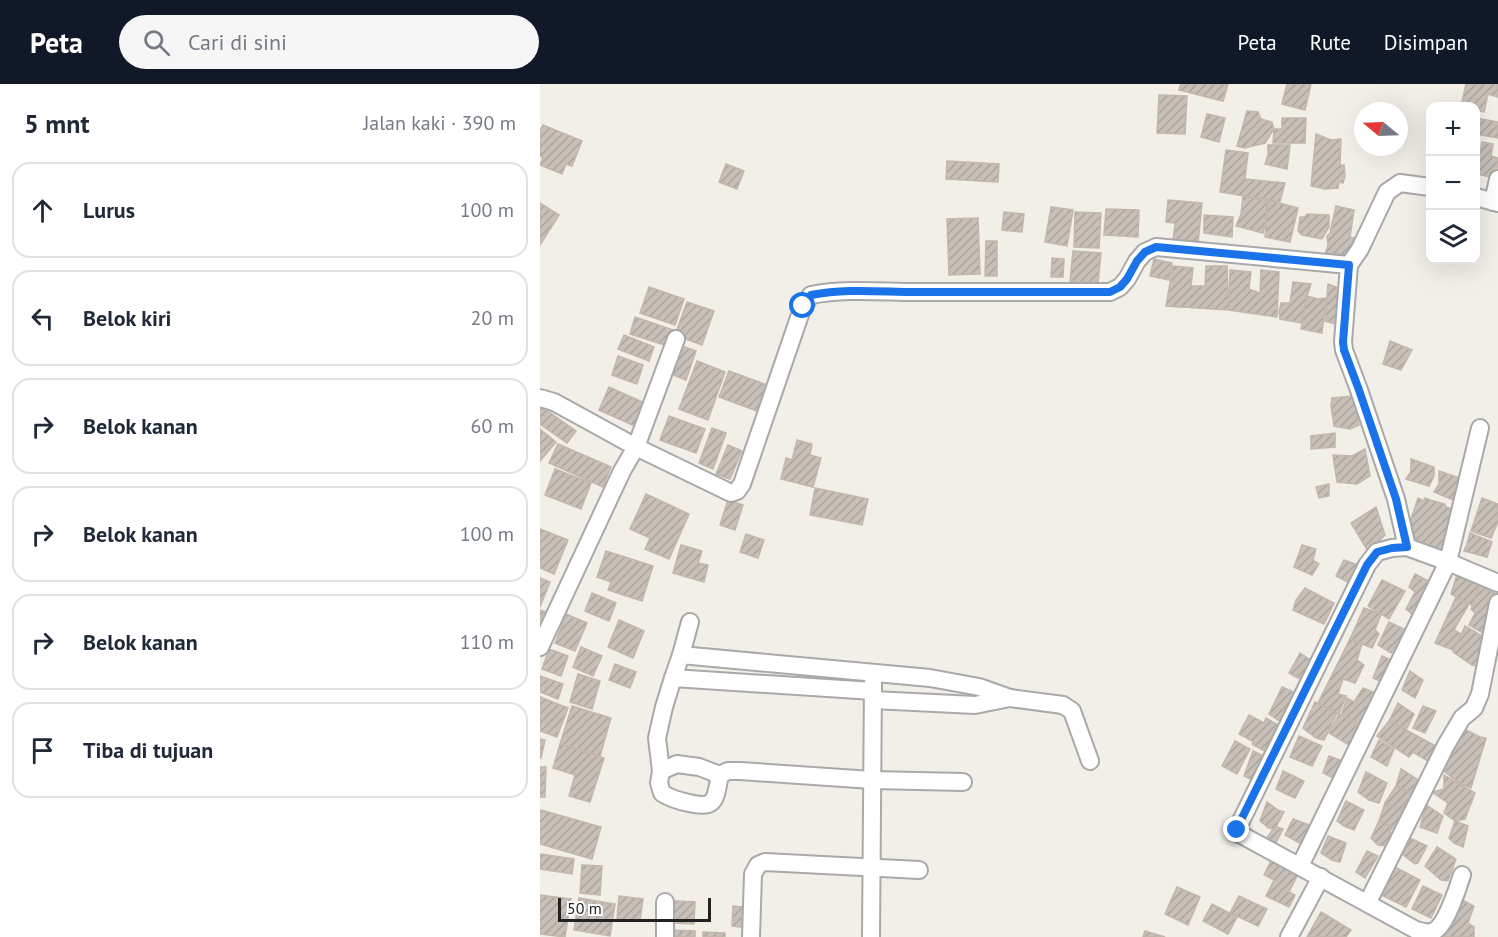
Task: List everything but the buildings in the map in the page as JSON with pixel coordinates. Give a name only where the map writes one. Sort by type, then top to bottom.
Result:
[{"type":"street","points":[[1480,198],[1496,202],[1498,179]]},
{"type":"street","points":[[1407,547],[1396,499],[1343,342],[1349,265],[1360,249],[1387,192],[1400,183],[1426,186]]},
{"type":"street","points":[[540,398],[554,402],[636,447],[731,493],[737,491],[742,484],[803,306],[811,295],[859,290],[1110,292],[1120,287],[1127,279],[1145,252],[1156,247],[1349,265]]},
{"type":"street","points":[[540,647],[622,471],[636,447],[676,339]]},
{"type":"street","points":[[1300,866],[1448,562],[1480,428]]},
{"type":"street","points":[[1462,875],[1438,929],[1425,933],[1237,830],[1367,565],[1377,552],[1407,547],[1498,583]]},
{"type":"street","points":[[1368,902],[1446,745],[1462,718],[1474,708],[1480,694],[1498,603]]},
{"type":"street","points":[[690,622],[657,738],[661,771],[659,783],[662,793],[673,800],[702,806],[708,805],[714,799],[720,775]]},
{"type":"street","points":[[681,655],[930,678],[979,687],[1010,698],[1063,705],[1072,711],[1090,761]]},
{"type":"street","points":[[871,937],[873,672]]},
{"type":"street","points":[[673,678],[975,705],[1010,698]]},
{"type":"street","points":[[661,771],[677,764],[699,767],[720,775],[728,771],[740,771],[872,780],[963,782]]},
{"type":"street","points":[[752,937],[753,874],[758,865],[765,862],[919,870]]},
{"type":"street","points":[[1289,937],[1321,877]]},
{"type":"street","points":[[665,902],[665,937]]},
{"type":"route","points":[[803,306],[811,295],[859,290],[1110,292],[1120,287],[1145,252],[1156,247],[1349,265],[1344,350],[1396,499],[1407,547],[1377,552],[1367,565],[1237,830]]}]
